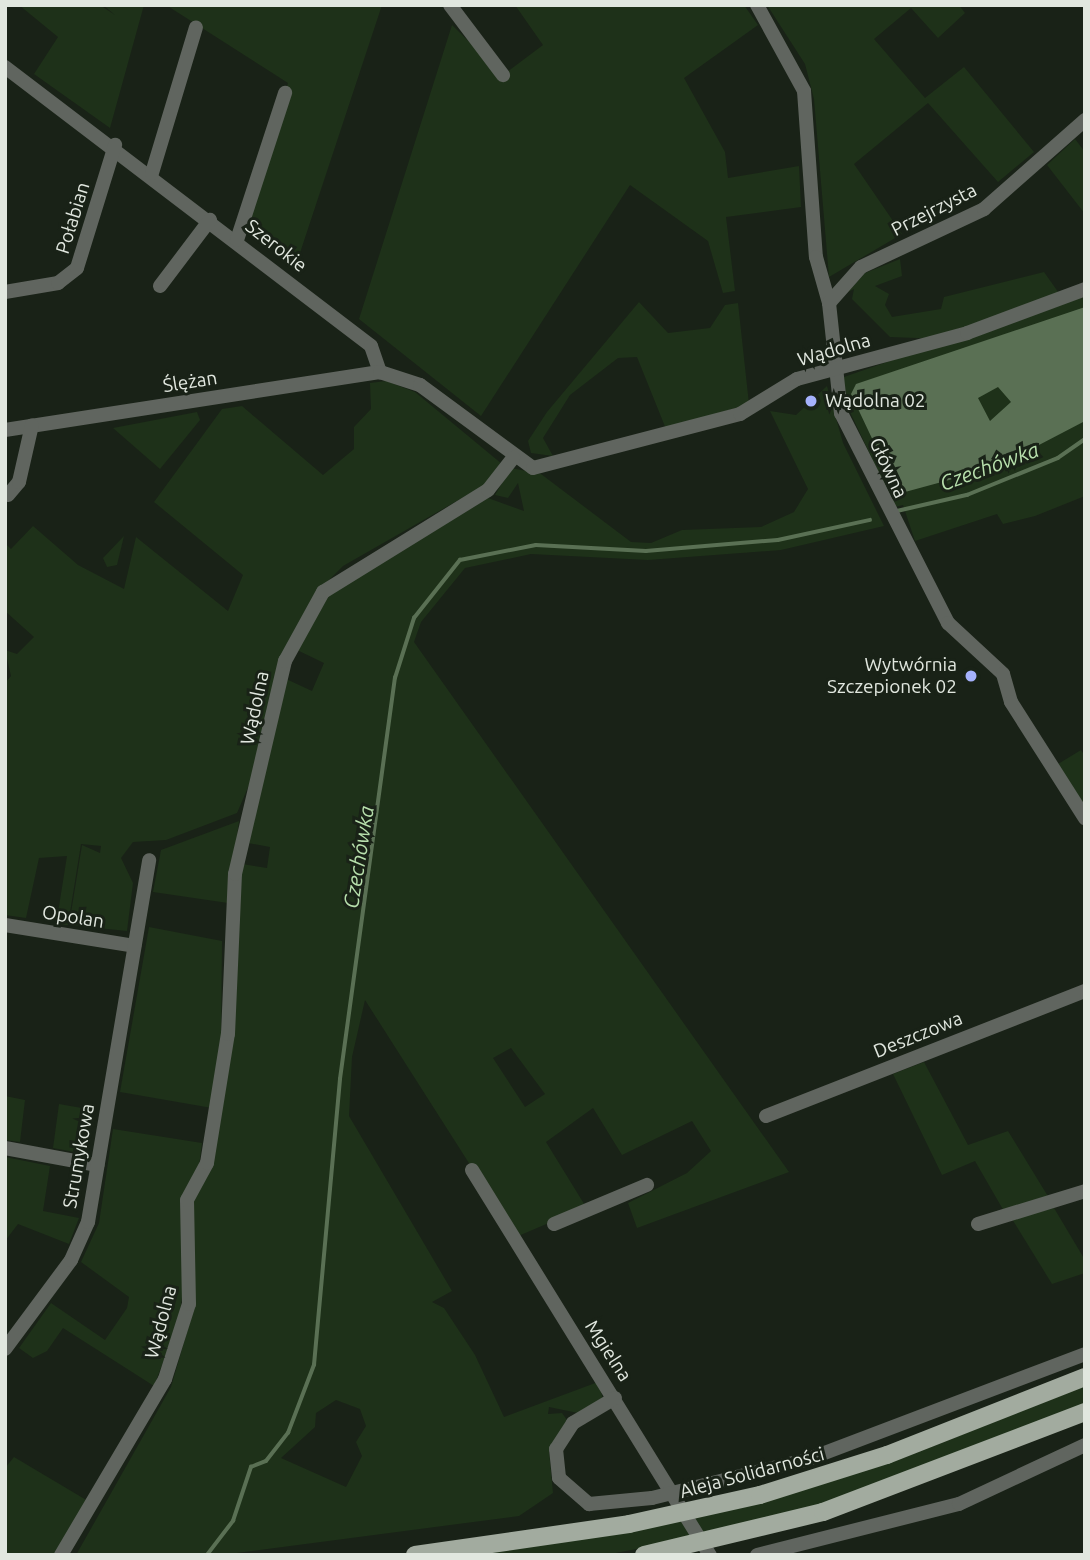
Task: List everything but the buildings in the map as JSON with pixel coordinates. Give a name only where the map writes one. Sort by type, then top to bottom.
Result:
[{"type":"main road","name":"Aleja Solidarności","points":[[415,1555],[629,1524],[760,1495],[887,1455],[1085,1377]]},
{"type":"main road","points":[[644,1555],[823,1512],[1085,1412]]},
{"type":"street","points":[[450,5],[502,75]]},
{"type":"street","name":"Główna","points":[[757,5],[804,91],[816,257],[829,303],[832,369],[841,413],[880,499],[948,623],[1003,674],[1011,702],[1085,818]]},
{"type":"street","points":[[152,173],[195,27]]},
{"type":"street","name":"Szerokie","points":[[5,66],[152,173],[371,346],[380,372]]},
{"type":"street","points":[[237,240],[285,93]]},
{"type":"street","name":"Przejrzysta","points":[[829,303],[861,267],[984,209],[1085,120]]},
{"type":"street","name":"Połabian","points":[[5,292],[58,283],[78,268],[115,145]]},
{"type":"street","points":[[160,286],[210,220]]},
{"type":"street","name":"Wądolna","points":[[61,1555],[165,1379],[189,1304],[187,1200],[207,1163],[228,1034],[235,874],[285,661],[323,592],[488,490],[513,458],[538,467],[698,427],[757,408],[797,379],[967,333],[1085,289]]},
{"type":"street","points":[[380,372],[420,385],[513,458]]},
{"type":"street","name":"Ślężan","points":[[5,429],[380,372]]},
{"type":"street","points":[[8,495],[19,482],[32,425]]},
{"type":"street","name":"Strumykowa","points":[[5,1349],[77,1249],[97,1164],[149,860]]},
{"type":"street","name":"Opolan","points":[[5,925],[134,946]]},
{"type":"street","name":"Deszczowa","points":[[766,1116],[1085,991]]},
{"type":"street","points":[[5,1148],[97,1164]]},
{"type":"street","name":"Mgielna","points":[[472,1170],[710,1555]]},
{"type":"street","points":[[554,1224],[647,1185]]},
{"type":"street","points":[[978,1224],[1085,1191]]},
{"type":"street","points":[[615,1398],[573,1423],[556,1450],[559,1478],[589,1504],[652,1497],[806,1460],[1085,1354]]},
{"type":"street","points":[[757,1555],[959,1504],[1085,1445]]},
{"type":"shaded area","points":[[19,5],[100,5],[115,15],[103,5],[144,5],[110,128],[34,74],[58,37]]},
{"type":"shaded area","points":[[166,5],[382,5],[295,268],[244,228],[288,83]]},
{"type":"shaded area","points":[[515,5],[744,5],[758,25],[684,78],[725,152],[728,178],[799,166],[801,207],[726,217],[735,291],[723,293],[708,241],[630,185],[481,416],[359,319],[452,25],[503,75],[543,45]]},
{"type":"shaded area","points":[[767,5],[959,5],[965,13],[938,38],[911,8],[874,39],[925,98],[964,67],[1034,152],[998,182],[928,103],[854,164],[902,234],[829,277],[814,99],[805,64]]},
{"type":"shaded area","points":[[1075,139],[1085,152],[1085,214],[1047,165]]},
{"type":"shaded area","points":[[900,259],[902,276],[875,286],[889,294],[885,305],[892,317],[941,309],[944,297],[1044,272],[1061,296],[944,339],[890,337],[852,299],[854,289],[848,292],[865,273]]},
{"type":"shaded area","points":[[1085,293],[1085,496],[1035,516],[1003,524],[997,514],[915,541],[903,505],[895,507],[840,391],[844,377]]},
{"type":"shaded area","points":[[639,302],[668,333],[710,328],[725,305],[738,303],[749,404],[666,429],[637,357],[618,358],[570,395],[543,438],[553,456],[531,453],[528,441],[547,412]]},
{"type":"shaded area","points":[[386,381],[415,392],[502,464],[483,486],[343,566],[314,595],[278,664],[255,771],[237,813],[166,840],[133,842],[121,858],[133,883],[127,931],[69,925],[82,845],[100,853],[101,846],[81,844],[68,925],[56,925],[67,856],[39,858],[26,918],[5,915],[5,683],[11,676],[5,650],[17,654],[34,637],[5,611],[5,543],[11,549],[33,526],[78,565],[124,589],[136,537],[228,611],[243,575],[154,502],[222,409],[242,406],[323,475],[354,449],[354,427],[371,409],[370,383]]},
{"type":"shaded area","points":[[827,386],[843,443],[884,526],[781,550],[648,560],[531,554],[465,568],[421,622],[414,642],[789,1172],[637,1228],[628,1203],[687,1173],[711,1151],[692,1121],[622,1155],[593,1108],[546,1142],[586,1207],[516,1237],[365,1000],[352,1057],[349,1116],[452,1291],[432,1302],[444,1308],[475,1355],[504,1417],[598,1382],[603,1399],[578,1413],[549,1407],[548,1414],[562,1413],[567,1420],[549,1451],[553,1493],[519,1516],[221,1555],[76,1555],[171,1387],[192,1315],[192,1196],[212,1164],[242,864],[267,868],[270,847],[248,843],[284,678],[312,691],[324,663],[297,650],[325,598],[488,498],[524,511],[518,483],[508,498],[495,495],[511,468],[541,474],[631,542],[651,543],[682,530],[761,527],[794,512],[808,489],[770,411],[796,415]],"holes":[[[511,1048],[545,1094],[525,1107],[493,1058]],[[336,1400],[360,1409],[366,1426],[356,1442],[362,1456],[346,1487],[281,1458],[315,1427],[316,1413]]]},
{"type":"shaded area","points":[[197,412],[200,420],[160,469],[113,428]]},
{"type":"shaded area","points":[[124,536],[117,565],[107,567],[103,558]]},
{"type":"shaded area","points":[[1081,750],[1085,756],[1085,806],[1058,764]]},
{"type":"shaded area","points":[[239,821],[228,903],[153,892],[161,850]]},
{"type":"shaded area","points":[[149,927],[222,941],[221,1046],[212,1108],[120,1092]]},
{"type":"shaded area","points":[[924,1062],[968,1145],[1008,1131],[1049,1198],[1005,1213],[975,1161],[942,1175],[893,1074]]},
{"type":"shaded area","points":[[5,1096],[25,1100],[20,1142],[5,1140]]},
{"type":"shaded area","points":[[59,1104],[93,1110],[85,1154],[53,1148]]},
{"type":"shaded area","points":[[113,1129],[202,1143],[179,1320],[154,1386],[63,1328],[47,1351],[33,1358],[19,1348],[51,1303],[105,1340],[127,1308],[129,1297],[81,1262],[99,1223]]},
{"type":"shaded area","points":[[5,1157],[50,1166],[43,1211],[79,1218],[69,1244],[18,1224],[5,1241]]},
{"type":"shaded area","points":[[1054,1208],[1085,1260],[1085,1273],[1052,1284],[1012,1219]]},
{"type":"shaded area","points":[[1085,1386],[1085,1408],[893,1484],[737,1530],[605,1555],[461,1555],[742,1508],[906,1457]]},
{"type":"shaded area","points":[[14,1457],[88,1501],[56,1555],[5,1555],[5,1468]]},
{"type":"water","points":[[1085,307],[1085,421],[997,467],[905,492],[894,485],[851,394],[856,384]],"holes":[[[998,387],[1011,402],[990,421],[978,398]]]},
{"type":"waterway","name":"Czechówka","points":[[897,511],[967,495],[1058,458],[1085,439]]},
{"type":"waterway","name":"Czechówka","points":[[207,1555],[233,1521],[251,1467],[266,1461],[288,1433],[314,1365],[340,1079],[395,678],[414,618],[460,560],[536,545],[646,551],[778,540],[870,520]]},
{"type":"place","name":"Wądolna 02","points":[[811,401]]},
{"type":"place","name":"Wytwórnia Szczepionek 02","points":[[971,676]]}]
